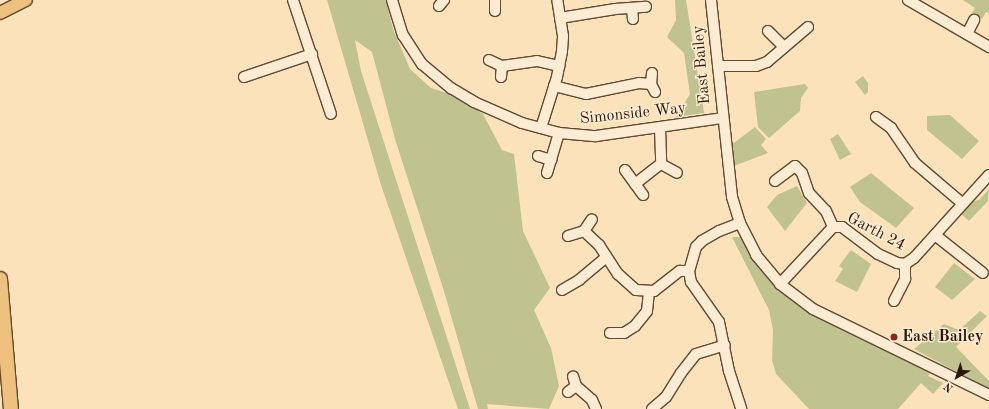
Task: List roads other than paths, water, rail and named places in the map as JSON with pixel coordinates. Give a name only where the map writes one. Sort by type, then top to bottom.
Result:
[{"type":"highway","points":[[0,279],[11,409]]},
{"type":"main road","points":[[0,13],[26,0]]},
{"type":"street","points":[[293,0],[331,114]]},
{"type":"street","name":"Simonside Way","points":[[392,0],[402,35],[422,64],[436,76],[474,102],[541,128],[559,133],[596,136],[722,118]]},
{"type":"street","points":[[495,0],[495,12]]},
{"type":"street","points":[[541,128],[559,66],[563,36],[557,0]]},
{"type":"street","name":"East Bailey","points":[[711,0],[722,118],[732,197],[740,223],[756,254],[780,284],[813,309],[989,395]]},
{"type":"street","points":[[908,0],[989,47]]},
{"type":"street","points":[[560,18],[646,7]]},
{"type":"street","points":[[632,8],[633,19]]},
{"type":"street","points":[[967,34],[974,20]]},
{"type":"street","points":[[718,66],[756,66],[767,62],[808,27]]},
{"type":"street","points":[[768,31],[784,47]]},
{"type":"street","points":[[244,77],[312,54]]},
{"type":"street","points":[[489,60],[502,66],[537,61],[559,66]]},
{"type":"street","points":[[501,77],[502,66]]},
{"type":"street","points":[[554,86],[586,94],[639,83],[653,83]]},
{"type":"street","points":[[876,117],[891,128],[915,163],[962,203]]},
{"type":"street","points":[[660,128],[662,164]]},
{"type":"street","points":[[547,173],[559,133]]},
{"type":"street","points":[[538,156],[551,160]]},
{"type":"street","points":[[662,164],[677,173]]},
{"type":"street","points":[[635,184],[662,164]]},
{"type":"street","name":"Garth 24","points":[[775,181],[795,166],[802,173],[809,193],[826,211],[833,227]]},
{"type":"street","points":[[625,170],[643,195]]},
{"type":"street","name":"Garth 24","points":[[894,302],[905,279],[905,264],[935,235],[962,203],[989,175]]},
{"type":"street","points":[[568,236],[584,231],[592,219]]},
{"type":"street","points":[[740,223],[719,231],[702,241],[696,247],[689,271],[691,282],[719,322],[729,371],[741,409]]},
{"type":"street","name":"Garth 24","points":[[780,284],[833,227],[842,227],[878,254],[897,263],[905,264]]},
{"type":"street","points":[[584,231],[599,245],[623,280],[636,290],[649,292],[658,289],[680,271],[689,271]]},
{"type":"street","points":[[935,235],[983,273]]},
{"type":"street","points":[[562,290],[576,276],[606,257]]},
{"type":"street","points":[[610,333],[624,338],[644,316],[649,306],[649,292]]},
{"type":"street","points":[[652,409],[666,397],[681,373],[696,354],[724,345]]},
{"type":"street","points":[[573,385],[592,400],[596,409]]},
{"type":"place","name":"East Bailey","points":[[894,337]]}]
